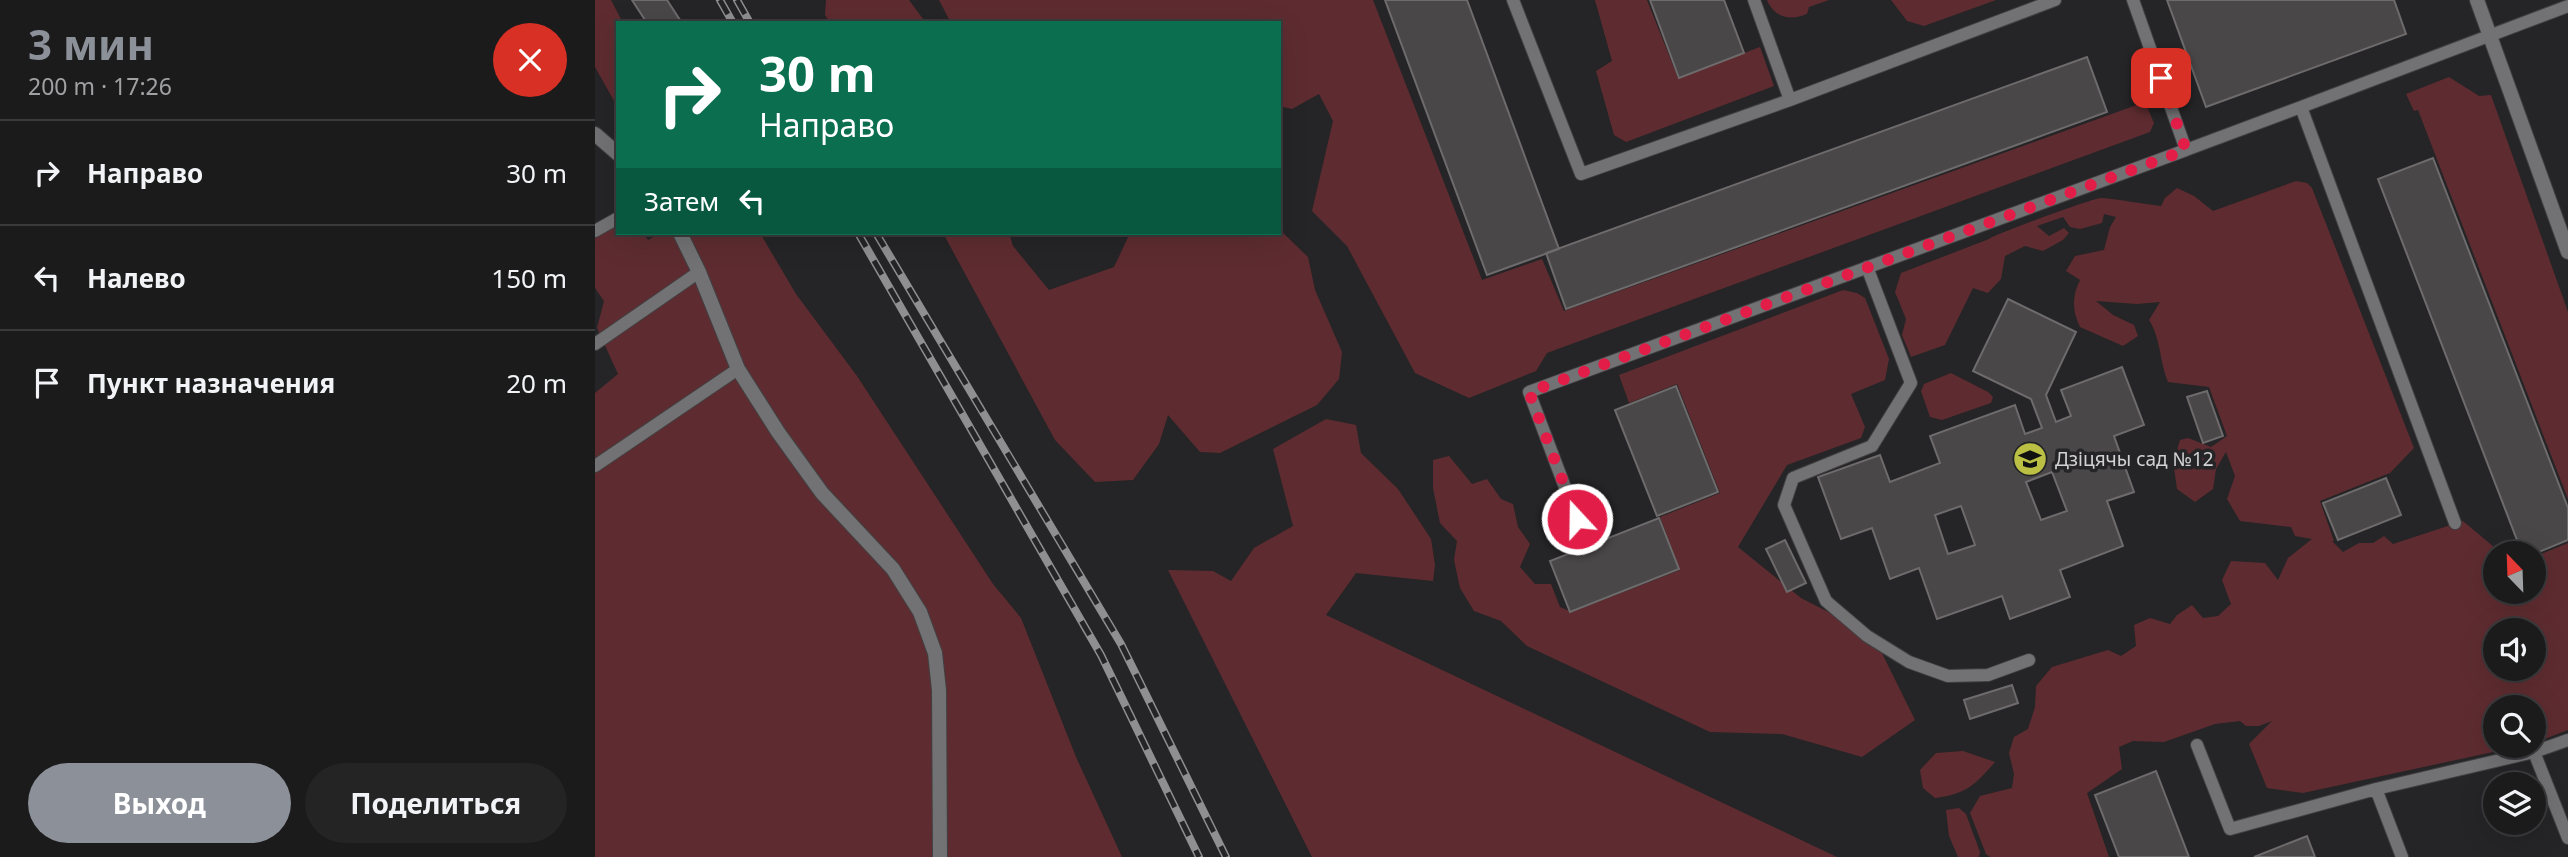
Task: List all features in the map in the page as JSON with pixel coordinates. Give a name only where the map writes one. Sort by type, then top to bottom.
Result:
[{"type":"street","points":[[2477,0],[2568,252]]},
{"type":"street","points":[[595,134],[616,152]]},
{"type":"street","points":[[681,235],[738,369],[778,432],[822,492],[893,569],[920,612],[935,653],[939,690],[940,857]]},
{"type":"lane","points":[[1513,0],[1581,174],[1790,100],[2049,1]]},
{"type":"lane","points":[[1754,0],[1790,100]]},
{"type":"lane","points":[[2133,0],[2186,150]]},
{"type":"lane","points":[[1577,519],[1529,392],[2568,6]]},
{"type":"lane","points":[[2301,107],[2455,523]]},
{"type":"lane","points":[[595,231],[616,219]]},
{"type":"lane","points":[[1867,267],[1911,383],[1872,446],[1793,478],[1784,505],[1826,601],[1867,636],[1909,662],[1948,676],[1988,675],[2029,660]]},
{"type":"lane","points":[[595,344],[699,272]]},
{"type":"lane","points":[[595,466],[738,369]]},
{"type":"lane","points":[[2546,748],[2568,740]]},
{"type":"lane","points":[[2197,745],[2229,829],[2376,789],[2508,758]]},
{"type":"lane","points":[[2536,758],[2568,838]]},
{"type":"lane","points":[[2376,789],[2402,857]]},
{"type":"shaded area","points":[[595,0],[611,0],[622,21],[616,21],[616,104],[595,67]]},
{"type":"shaded area","points":[[826,0],[909,0],[925,21],[829,21],[825,15]]},
{"type":"shaded area","points":[[939,0],[1373,0],[1482,280],[1542,259],[1564,311],[2145,102],[2154,123],[2150,132],[1547,353],[1536,371],[1469,398],[1415,373],[1347,246],[1312,211],[1333,121],[1319,94],[1292,109],[1281,106],[1281,21],[950,21]]},
{"type":"shaded area","points":[[1595,0],[1647,0],[1678,78],[1760,47],[1774,86],[1626,142],[1614,135],[1596,71],[1612,61]]},
{"type":"shaded area","points":[[1767,0],[1829,0],[1809,7],[1807,14],[1789,17],[1774,11]]},
{"type":"shaded area","points":[[1891,0],[1996,0],[1924,26],[1907,21]]},
{"type":"shaded area","points":[[2449,77],[2479,96],[2491,95],[2568,312],[2568,499],[2418,110],[2414,111],[2406,94]]},
{"type":"shaded area","points":[[2296,181],[2307,183],[2312,188],[2414,448],[2390,473],[2320,501],[2332,541],[2343,552],[2359,543],[2373,543],[2384,536],[2393,544],[2463,521],[2487,541],[2483,541],[2483,604],[2546,604],[2546,552],[2568,543],[2568,730],[2546,738],[2546,695],[2483,695],[2483,754],[2303,793],[2267,788],[2249,744],[2272,721],[2259,726],[2246,726],[2240,721],[2215,724],[2164,742],[2133,741],[2119,747],[2122,769],[2087,793],[2109,857],[1990,857],[1986,854],[1970,813],[1980,796],[2012,788],[2014,774],[2009,753],[2014,737],[2028,729],[2035,707],[2036,686],[2052,667],[2108,650],[2121,656],[2136,646],[2134,625],[2150,618],[2170,624],[2177,615],[2192,605],[2203,618],[2218,616],[2231,604],[2222,580],[2231,561],[2265,563],[2278,580],[2288,558],[2312,539],[2295,536],[2291,527],[2240,521],[2227,499],[2235,476],[2226,452],[2216,469],[2213,489],[2195,502],[2177,489],[2174,468],[2182,464],[2176,454],[2180,440],[2188,438],[2211,447],[2227,436],[2209,387],[2168,382],[2156,334],[2149,320],[2160,302],[2137,304],[2096,301],[2113,315],[2134,325],[2138,336],[2123,346],[2080,327],[2075,315],[2074,298],[2080,280],[2066,271],[2075,256],[2104,250],[2110,227],[2116,217],[2104,214],[2102,223],[2080,229],[2070,227],[2063,217],[2037,226],[2049,236],[2064,228],[2069,233],[2063,240],[2043,251],[2025,246],[2005,256],[2001,279],[1988,293],[1973,288],[1945,345],[1911,357],[1902,335],[1906,319],[1895,292],[1901,273],[2081,204],[2101,198],[2161,206],[2165,198],[2177,188],[2194,196],[2213,211]]},
{"type":"shaded area","points":[[616,216],[616,235],[644,235],[648,240],[657,235],[761,235],[796,294],[857,376],[993,584],[1021,618],[1076,757],[1122,857],[595,857],[595,393],[618,374],[597,328],[604,301],[595,288],[595,234]]},
{"type":"shaded area","points":[[1281,231],[1308,257],[1315,290],[1342,352],[1339,379],[1317,405],[1220,453],[1200,452],[1168,415],[1159,444],[1133,480],[1095,482],[1055,440],[944,235],[1010,235],[1013,246],[1049,290],[1114,267],[1129,235],[1281,235]]},
{"type":"shaded area","points":[[1843,290],[1865,298],[1889,359],[1885,380],[1851,394],[1865,427],[1861,438],[1787,465],[1738,547],[1801,598],[1873,635],[1915,720],[1862,757],[1782,734],[1710,732],[1527,646],[1501,621],[1474,611],[1460,588],[1454,560],[1457,541],[1440,523],[1433,488],[1433,460],[1449,456],[1472,484],[1487,479],[1501,499],[1513,504],[1518,527],[1530,544],[1520,567],[1535,584],[1551,584],[1560,607],[1572,612],[1680,570],[1660,517],[1720,493],[1677,384],[1629,403],[1619,375]]},
{"type":"shaded area","points":[[1951,373],[1988,392],[1993,397],[1991,403],[1942,420],[1930,417],[1921,391],[1924,384]]},
{"type":"shaded area","points":[[1326,419],[1356,425],[1361,453],[1398,489],[1431,539],[1435,565],[1433,581],[1356,573],[1326,615],[1837,857],[1312,857],[1168,570],[1213,571],[1231,581],[1254,548],[1293,526],[1273,449]]},
{"type":"shaded area","points":[[1963,751],[1995,762],[1969,787],[1955,794],[1935,798],[1923,788],[1920,770],[1936,753]]},
{"type":"shaded area","points":[[1959,808],[1966,814],[1980,852],[1979,857],[1958,857],[1949,836],[1946,810]]},
{"type":"building","points":[[632,0],[667,0],[681,21],[646,21]]},
{"type":"building","points":[[1385,0],[1467,0],[1559,249],[1487,275]]},
{"type":"building","points":[[1650,0],[1724,0],[1744,53],[1679,78]]},
{"type":"building","points":[[2167,0],[2394,0],[2406,34],[2206,107]]},
{"type":"building","points":[[2087,57],[2107,112],[1566,309],[1546,253]]},
{"type":"building","points":[[2433,158],[2568,508],[2568,540],[2546,549],[2546,541],[2517,541],[2378,179]]},
{"type":"building","name":"Дзіцячы сад №12","points":[[2008,299],[2076,332],[2046,395],[2056,422],[2071,416],[2061,390],[2122,367],[2144,425],[2114,436],[2134,492],[2107,501],[2123,546],[2060,570],[2070,597],[2010,619],[2002,596],[1937,619],[1919,568],[1890,579],[1872,528],[1841,539],[1818,477],[1880,455],[1890,482],[1940,463],[1930,436],[2015,405],[2025,434],[2042,428],[2031,399],[1973,371]],"holes":[[[2052,472],[2067,511],[2041,520],[2026,482]],[[1961,506],[1975,545],[1948,554],[1935,515]]]},
{"type":"building","points":[[1676,386],[1718,492],[1657,516],[1615,410]]},
{"type":"building","points":[[2207,391],[2223,436],[2203,443],[2187,397]]},
{"type":"building","points":[[2386,478],[2401,515],[2338,540],[2323,503]]},
{"type":"building","points":[[1659,518],[1679,569],[1570,612],[1550,561]]},
{"type":"building","points":[[1785,540],[1806,583],[1787,592],[1766,549]]},
{"type":"building","points":[[2012,685],[2018,703],[1970,719],[1964,700]]},
{"type":"building","points":[[2156,771],[2189,857],[2119,857],[2095,795]]},
{"type":"building","points":[[2307,836],[2315,857],[2254,857]]},
{"type":"railway","points":[[720,0],[732,21]]},
{"type":"railway","points":[[737,0],[749,21]]},
{"type":"railway","points":[[859,235],[1101,655],[1199,857]]},
{"type":"railway","points":[[877,235],[1121,644],[1226,857]]},
{"type":"place","name":"Дзіцячы сад №12","points":[[2030,459]]},
{"type":"route","points":[[1577,519],[1529,392],[2186,150],[2161,78]]}]
